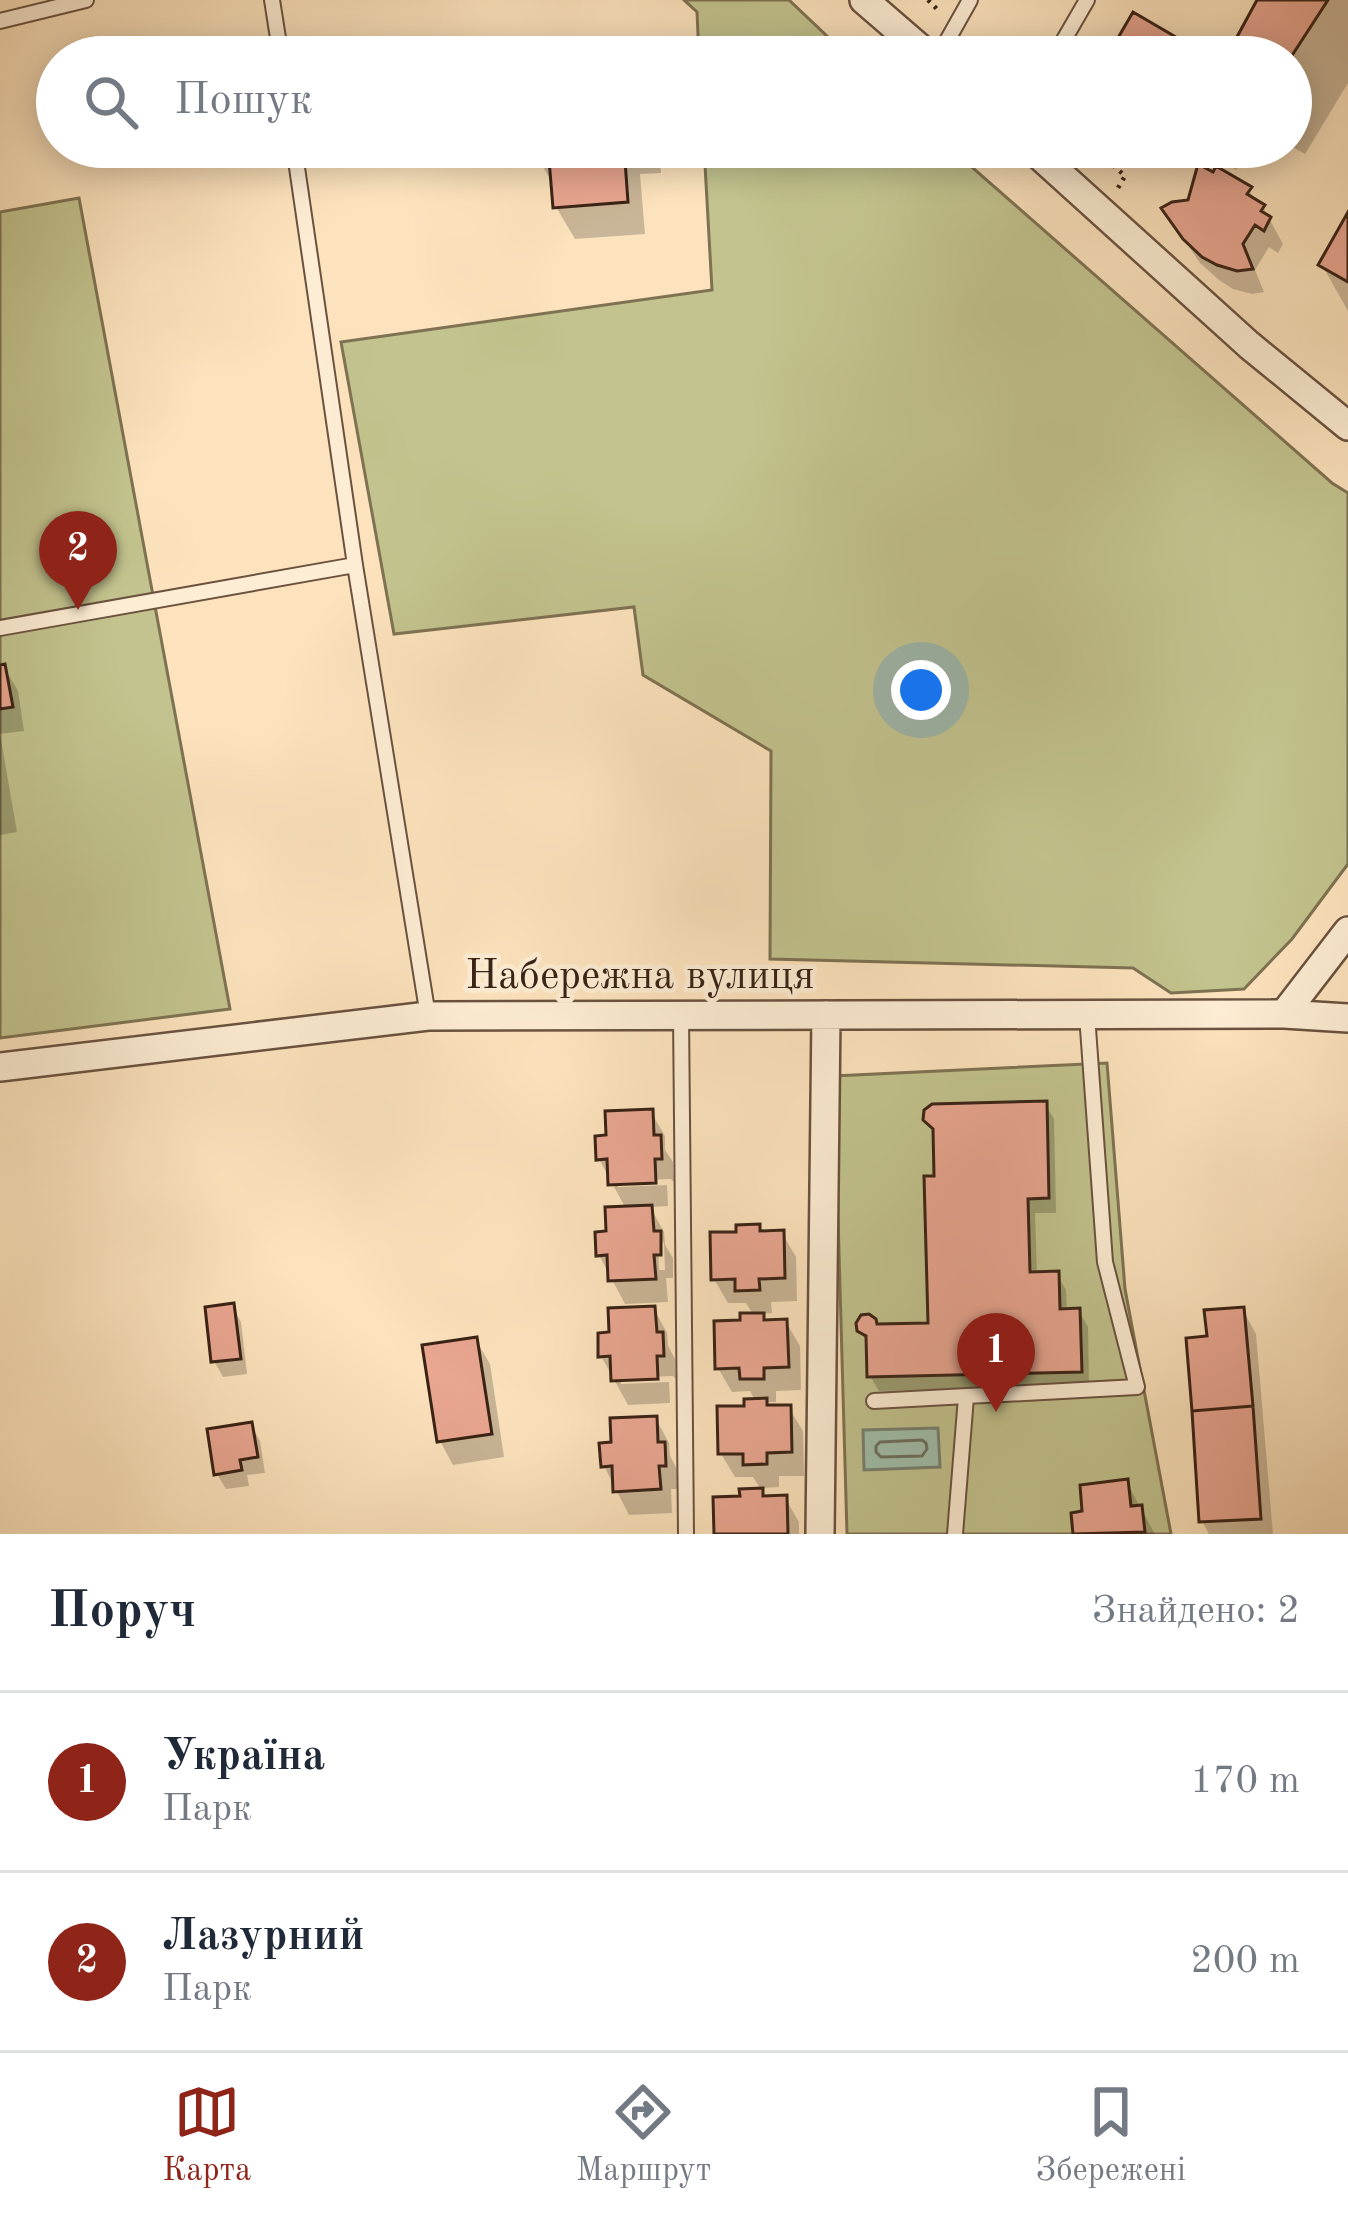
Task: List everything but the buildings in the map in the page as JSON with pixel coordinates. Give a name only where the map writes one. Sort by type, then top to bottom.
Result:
[{"type":"street","points":[[864,0],[908,36]]},
{"type":"street","points":[[1053,168],[1348,426]]},
{"type":"street","points":[[1284,1014],[1348,931]]},
{"type":"street","name":"Набережна вулиця","points":[[0,1067],[428,1016],[1284,1014],[1348,1018]]},
{"type":"street","points":[[820,1534],[826,1015]]},
{"type":"lane","points":[[0,21],[86,0]]},
{"type":"lane","points":[[272,0],[278,36]]},
{"type":"lane","points":[[947,36],[970,0]]},
{"type":"lane","points":[[1066,36],[1087,0]]},
{"type":"lane","points":[[297,168],[428,1016]]},
{"type":"lane","points":[[0,628],[355,565]]},
{"type":"lane","points":[[681,1015],[686,1534]]},
{"type":"lane","points":[[874,1401],[1137,1388],[1105,1262],[1087,1015]]},
{"type":"lane","points":[[956,1534],[966,1396]]},
{"type":"path","points":[[1104,214],[1125,176],[1116,168]]},
{"type":"green space","points":[[684,0],[789,0],[827,36],[698,36],[697,12]]},
{"type":"green space","points":[[705,168],[973,168],[1348,493],[1348,864],[1292,939],[1244,989],[1171,993],[1133,968],[770,959],[771,751],[643,675],[634,607],[394,634],[341,342],[712,290]]},
{"type":"green space","points":[[79,198],[230,1009],[0,1038],[0,212]]},
{"type":"green space","points":[[1107,1063],[1125,1289],[1171,1534],[847,1534],[834,1076]]},
{"type":"water","points":[[938,1428],[940,1467],[864,1470],[863,1430]]},
{"type":"place","name":"Лазурний","points":[[78,610]]},
{"type":"place","name":"Україна","points":[[996,1412]]}]
